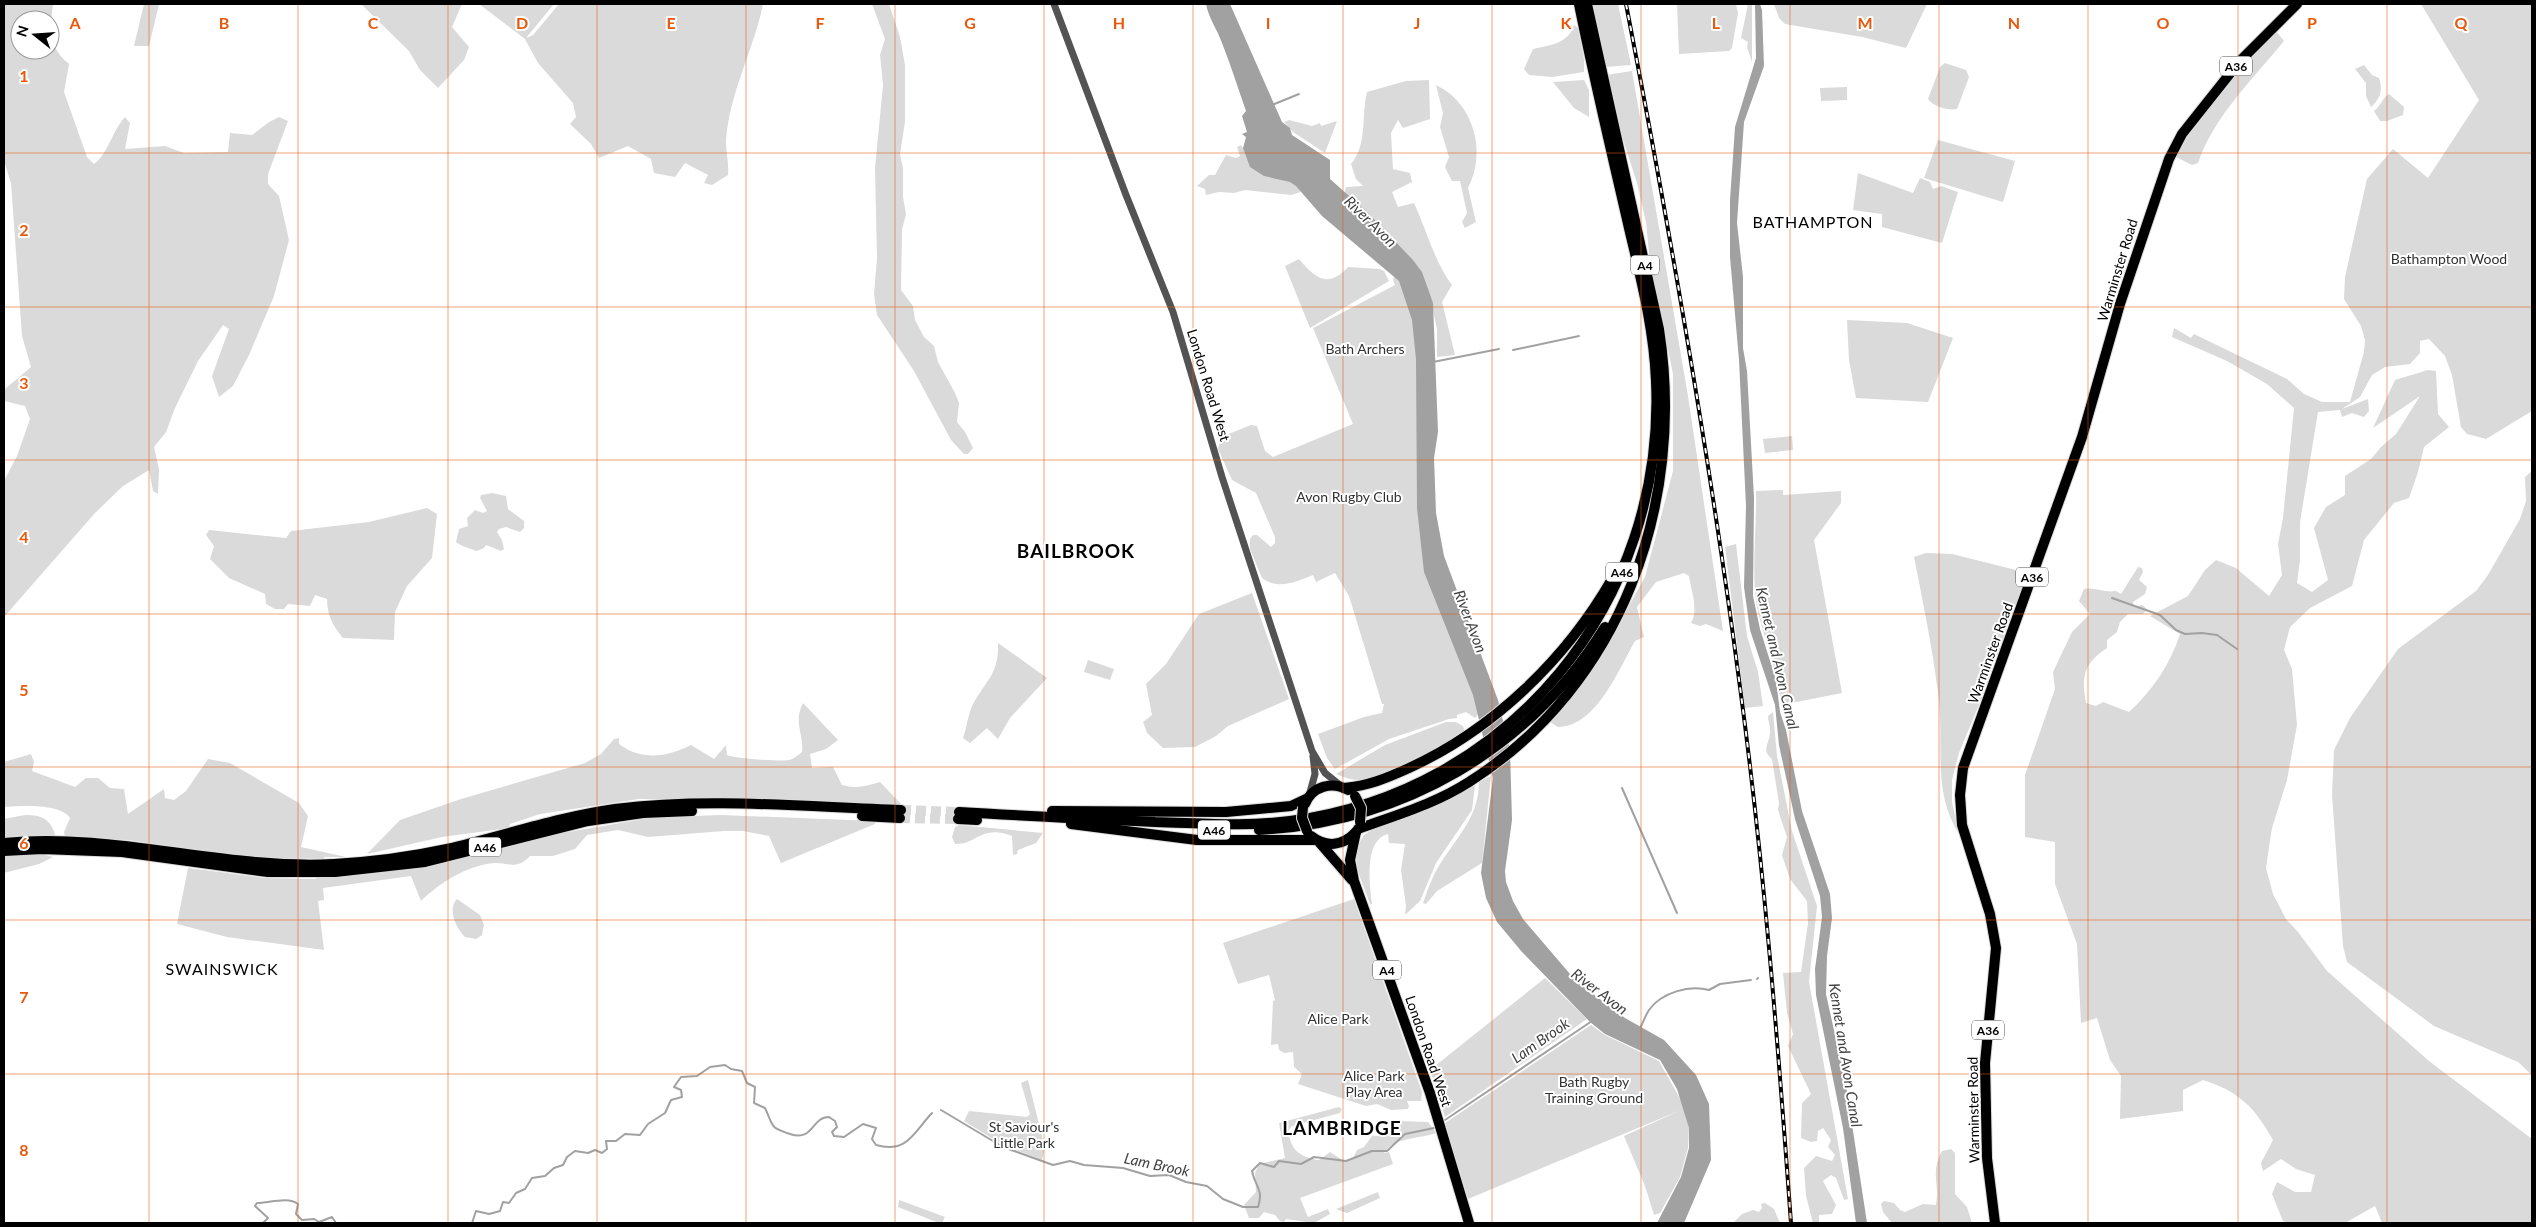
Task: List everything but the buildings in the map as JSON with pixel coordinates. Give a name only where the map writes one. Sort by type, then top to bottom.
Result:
[{"type":"highway","name":"A4","points":[[1579,4],[1651,332],[1657,410],[1654,450]]},
{"type":"highway","name":"A4","points":[[1587,4],[1663,355],[1666,397],[1665,436],[1662,470],[1649,528]]},
{"type":"highway","name":"Warminster Road","points":[[1995,1223],[1987,1158],[1985,1063],[1996,948],[1990,914],[1962,826],[1960,795],[1963,768],[2082,437],[2120,304],[2169,159],[2182,134],[2234,68],[2297,4]]},
{"type":"highway","points":[[979,814],[994,811],[1226,812],[1291,806],[1306,801],[1326,786],[1362,787],[1388,777],[1449,746],[1498,711],[1551,662],[1597,605],[1620,563],[1641,511],[1654,450]]},
{"type":"highway","name":"A46","points":[[1649,528],[1625,591],[1610,618],[1595,642],[1557,692],[1524,724],[1486,754],[1457,767],[1392,794],[1345,809],[1289,821],[1220,824],[979,814],[958,816],[1067,824],[1220,830],[1289,828],[1351,817],[1393,803],[1457,767],[1511,723],[1554,679],[1588,634],[1617,583],[1635,540],[1648,498],[1654,450]]},
{"type":"highway","points":[[1067,824],[1197,840],[1317,841],[1336,844],[1347,840],[1358,828],[1426,805],[1467,783],[1519,746],[1558,706],[1584,672],[1618,617],[1630,590],[1649,528]]},
{"type":"highway","name":"A4","points":[[1342,787],[1355,796],[1361,808],[1358,828]]},
{"type":"highway","name":"A4","points":[[1306,801],[1302,818],[1307,831],[1317,841]]},
{"type":"highway","name":"A46","points":[[4,843],[70,846],[268,872],[335,872],[425,862],[560,827],[643,813],[717,810],[901,814]]},
{"type":"highway","name":"London Road West","points":[[1358,828],[1350,860],[1356,887],[1430,1093],[1469,1223]]},
{"type":"highway","name":"London Road West","points":[[1317,841],[1340,864],[1356,887]]},
{"type":"highway","name":"A46","points":[[4,851],[42,845]]},
{"type":"street","name":"London Road West","points":[[1054,4],[1066,31],[1126,195],[1173,312],[1222,477],[1312,751],[1315,774],[1306,801]]},
{"type":"street","name":"London Road West","points":[[1312,751],[1325,773],[1342,787]]},
{"type":"green space","points":[[4,4],[53,4],[52,10],[10,10],[10,60],[60,60],[60,55],[69,64],[64,92],[87,157],[94,164],[103,154],[125,117],[130,123],[125,149],[165,146],[184,153],[228,152],[230,133],[252,135],[279,117],[288,121],[268,174],[268,184],[279,196],[289,240],[274,296],[249,355],[233,386],[219,397],[212,376],[229,329],[223,325],[198,361],[175,408],[166,432],[154,447],[159,469],[158,494],[153,491],[149,470],[123,486],[95,513],[4,617],[4,481],[17,456],[30,419],[25,406],[4,401],[5,389],[31,367],[22,336],[11,183],[4,161]]},
{"type":"green space","points":[[144,4],[159,4],[149,46],[134,46]]},
{"type":"green space","points":[[361,4],[462,4],[452,27],[469,47],[464,60],[438,88],[420,70],[409,51]]},
{"type":"green space","points":[[479,4],[554,4],[526,38],[533,35],[559,4],[763,4],[728,123],[726,141],[728,175],[712,185],[704,183],[708,175],[685,163],[675,177],[654,173],[651,159],[628,146],[599,158],[591,144],[570,124],[576,117],[573,103],[538,63],[525,39]]},
{"type":"green space","points":[[872,4],[889,4],[900,37],[905,65],[905,122],[900,154],[903,168],[903,197],[906,214],[902,230],[901,290],[913,306],[915,320],[924,337],[934,346],[938,362],[955,393],[959,403],[957,422],[965,432],[973,448],[968,454],[964,454],[951,440],[914,371],[877,315],[874,294],[877,258],[875,168],[883,85],[880,55],[885,39]]},
{"type":"green space","points":[[1592,4],[1618,4],[1631,65],[1606,67]]},
{"type":"green space","points":[[1677,4],[1736,4],[1738,13],[1732,48],[1729,51],[1679,54]]},
{"type":"green space","points":[[1748,4],[1752,4],[1752,62],[1747,47],[1748,42],[1741,38]]},
{"type":"green space","points":[[1774,4],[1927,4],[1906,48],[1862,37],[1785,24],[1779,18]]},
{"type":"green space","name":"Bathampton Wood","points":[[2421,4],[2532,4],[2532,411],[2486,439],[2467,434],[2461,427],[2452,375],[2445,356],[2429,339],[2420,341],[2420,353],[2410,364],[2385,367],[2372,375],[2360,397],[2342,409],[2368,399],[2369,411],[2364,417],[2352,413],[2342,417],[2340,410],[2318,412],[2300,522],[2300,560],[2297,583],[2312,592],[2328,580],[2314,528],[2326,507],[2345,495],[2345,476],[2371,459],[2396,434],[2420,396],[2373,428],[2395,380],[2428,370],[2436,371],[2438,414],[2449,427],[2424,447],[2409,498],[2394,503],[2364,540],[2352,586],[2310,608],[2290,627],[2284,650],[2292,669],[2297,725],[2287,780],[2272,828],[2266,868],[2273,894],[2286,919],[2327,971],[2429,1061],[2532,1139],[2532,1223],[2382,1223],[2375,1206],[2345,1223],[2288,1223],[2283,1221],[2272,1194],[2277,1182],[2295,1192],[2311,1192],[2315,1175],[2296,1169],[2281,1159],[2263,1171],[2261,1163],[2273,1140],[2260,1119],[2236,1095],[2216,1084],[2203,1080],[2183,1090],[2183,1111],[2120,1119],[2121,1076],[2110,1060],[2097,1018],[2081,1023],[2077,944],[2055,884],[2055,842],[2025,837],[2025,775],[2055,689],[2053,672],[2072,632],[2090,614],[2079,601],[2084,589],[2116,591],[2121,594],[2138,567],[2142,568],[2143,572],[2139,580],[2147,587],[2145,594],[2133,602],[2134,607],[2142,605],[2147,609],[2143,614],[2128,614],[2120,622],[2117,632],[2107,640],[2107,648],[2093,659],[2084,678],[2086,703],[2096,706],[2103,702],[2129,712],[2145,695],[2166,667],[2180,634],[2150,616],[2188,596],[2205,570],[2216,560],[2236,568],[2269,596],[2282,575],[2278,544],[2283,518],[2294,408],[2267,384],[2227,361],[2172,337],[2174,328],[2191,338],[2194,334],[2287,379],[2304,394],[2322,402],[2350,402],[2364,352],[2365,340],[2361,326],[2344,299],[2345,277],[2367,179],[2393,149],[2428,178],[2479,100]]},
{"type":"green space","points":[[1574,25],[1578,28],[1584,59],[1584,72],[1552,77],[1529,75],[1524,69],[1533,49],[1558,43],[1567,36]]},
{"type":"green space","points":[[2275,30],[2284,41],[2224,114],[2214,129],[2198,163],[2192,165],[2176,157],[2177,151],[2185,137],[2247,57]]},
{"type":"green space","points":[[1945,63],[1966,70],[1969,77],[1957,109],[1941,107],[1933,104],[1928,99],[1940,67]]},
{"type":"green space","points":[[2364,65],[2372,75],[2379,78],[2380,82],[2381,90],[2379,97],[2371,107],[2366,96],[2366,83],[2355,69]]},
{"type":"green space","points":[[1632,71],[1688,396],[1723,631],[1706,624],[1700,626],[1691,623],[1694,612],[1694,600],[1689,576],[1684,573],[1656,582],[1637,607],[1644,637],[1635,641],[1614,681],[1595,707],[1584,718],[1572,724],[1558,727],[1550,722],[1595,666],[1645,577],[1673,471],[1673,374],[1650,263],[1646,222],[1637,183],[1612,105],[1606,75]]},
{"type":"green space","points":[[1429,80],[1430,119],[1403,128],[1398,120],[1391,133],[1393,169],[1410,173],[1412,182],[1392,192],[1398,207],[1414,203],[1435,256],[1452,285],[1442,302],[1455,355],[1437,357],[1437,329],[1432,306],[1344,195],[1346,187],[1363,186],[1356,179],[1351,164],[1360,148],[1367,92],[1406,81]]},
{"type":"green space","points":[[1584,80],[1589,90],[1589,117],[1574,108],[1553,82]]},
{"type":"green space","points":[[1436,85],[1449,93],[1460,104],[1468,116],[1476,144],[1474,174],[1468,188],[1476,222],[1465,228],[1462,222],[1467,213],[1460,181],[1452,181],[1445,167],[1449,157],[1440,127],[1443,113]]},
{"type":"green space","points":[[1847,87],[1847,100],[1821,101],[1820,88]]},
{"type":"green space","points":[[2389,94],[2404,107],[2403,115],[2387,121],[2380,121],[2374,111]]},
{"type":"green space","points":[[1289,120],[1312,126],[1320,123],[1321,126],[1337,121],[1325,153],[1293,132],[1284,122]]},
{"type":"green space","points":[[1938,140],[2015,161],[2003,202],[1924,178]]},
{"type":"green space","points":[[1241,145],[1245,151],[1292,178],[1301,192],[1291,195],[1245,190],[1234,193],[1219,192],[1206,195],[1205,189],[1197,186],[1209,175],[1215,175],[1226,155],[1236,158],[1240,156],[1237,147]]},
{"type":"green space","points":[[1858,173],[1913,193],[1920,178],[1930,182],[1933,189],[1941,186],[1958,192],[1942,243],[1882,227],[1882,214],[1853,210]]},
{"type":"green space","points":[[1299,259],[1316,276],[1322,278],[1334,278],[1348,267],[1380,269],[1384,271],[1389,281],[1310,328],[1285,266]]},
{"type":"green space","points":[[1396,271],[1417,325],[1418,477],[1483,708],[1475,718],[1466,712],[1457,715],[1457,718],[1389,739],[1335,769],[1327,758],[1318,734],[1364,717],[1382,713],[1384,704],[1382,704],[1349,596],[1335,573],[1316,582],[1313,575],[1287,584],[1274,584],[1262,578],[1250,549],[1250,539],[1253,535],[1257,535],[1271,547],[1275,543],[1275,537],[1256,493],[1232,480],[1218,449],[1221,437],[1251,425],[1257,426],[1265,451],[1273,457],[1353,424],[1313,328],[1395,285],[1393,280]]},
{"type":"green space","points":[[1847,320],[1907,323],[1953,338],[1928,402],[1856,398],[1849,360]]},
{"type":"green space","points":[[1792,436],[1793,450],[1765,453],[1763,439]]},
{"type":"green space","points":[[2532,471],[2532,1075],[2518,1062],[2434,1026],[2347,962],[2343,946],[2332,795],[2334,750],[2350,718],[2398,649],[2476,591],[2488,575],[2520,519],[2526,501],[2525,477]]},
{"type":"green space","points":[[1783,490],[1783,495],[1841,491],[1841,503],[1814,540],[1842,693],[1781,705],[1777,680],[1757,607],[1754,565],[1756,491]]},
{"type":"green space","points":[[492,493],[506,496],[508,509],[524,521],[524,528],[520,532],[506,527],[499,529],[497,532],[502,540],[504,549],[501,551],[486,545],[477,551],[456,542],[459,529],[468,526],[467,518],[475,510],[483,513],[487,511],[480,498],[481,495]]},
{"type":"green space","points":[[427,508],[437,514],[432,558],[407,586],[395,612],[394,640],[343,638],[331,620],[327,599],[315,595],[310,606],[288,604],[284,609],[275,609],[266,604],[265,594],[229,578],[210,559],[214,546],[206,535],[209,530],[286,538],[291,531],[369,522]]},
{"type":"green space","points":[[1736,544],[1747,636],[1758,672],[1763,706],[1745,708],[1725,547]]},
{"type":"green space","points":[[1926,553],[1952,554],[2028,573],[1983,695],[1959,753],[1952,780],[1952,802],[1959,834],[1950,818],[1942,783],[1938,692],[1914,557]]},
{"type":"green space","points":[[1252,593],[1289,699],[1228,726],[1216,736],[1195,747],[1163,748],[1147,733],[1143,722],[1152,715],[1146,684],[1166,664],[1199,614]]},
{"type":"green space","points":[[998,643],[1047,678],[1010,718],[998,739],[987,728],[970,743],[963,738],[969,716],[973,704],[994,669],[998,653]]},
{"type":"green space","points":[[1088,660],[1114,669],[1110,680],[1084,672]]},
{"type":"green space","points":[[803,703],[838,740],[826,749],[810,754],[812,768],[833,767],[842,785],[852,787],[880,782],[902,805],[781,799],[639,799],[540,814],[510,824],[509,828],[442,837],[367,854],[400,820],[461,799],[585,763],[601,754],[614,739],[619,738],[619,744],[636,753],[645,755],[664,754],[691,745],[714,759],[726,745],[727,755],[731,756],[767,760],[791,759],[802,752],[799,716]]},
{"type":"green space","points":[[1773,712],[1777,756],[1792,831],[1817,906],[1809,982],[1848,1199],[1844,1200],[1836,1178],[1831,1175],[1823,1181],[1836,1205],[1832,1214],[1819,1215],[1819,1223],[1813,1223],[1806,1196],[1804,1168],[1816,1156],[1832,1161],[1835,1155],[1828,1147],[1831,1140],[1823,1128],[1818,1131],[1817,1141],[1811,1142],[1801,1138],[1802,1103],[1811,1094],[1788,1046],[1793,1034],[1787,1013],[1783,973],[1801,972],[1808,923],[1807,901],[1790,879],[1782,855],[1787,837],[1778,810],[1779,803],[1772,759],[1766,750],[1770,731],[1768,716]]},
{"type":"green space","points":[[1446,722],[1456,722],[1463,726],[1465,732],[1428,754],[1399,768],[1371,778],[1359,780],[1336,774],[1385,745]]},
{"type":"green space","points":[[31,754],[34,762],[32,771],[75,787],[86,778],[98,778],[110,788],[124,789],[128,814],[164,789],[165,798],[174,800],[186,791],[208,759],[230,763],[299,803],[308,816],[301,847],[346,857],[324,857],[324,859],[239,857],[129,840],[65,838],[64,832],[70,818],[65,813],[39,806],[4,807],[4,762]]},
{"type":"green space","points":[[1491,776],[1482,863],[1437,891],[1426,904],[1423,903],[1436,871],[1472,815],[1476,805],[1479,782]]},
{"type":"green space","points":[[1475,785],[1472,810],[1436,863],[1420,901],[1405,915],[1406,906],[1401,870],[1405,844],[1389,843],[1388,834],[1380,838],[1371,854],[1372,904],[1370,904],[1357,869],[1356,849],[1364,835],[1377,827],[1442,802]]},
{"type":"green space","points":[[25,815],[37,816],[46,820],[52,827],[56,838],[4,838],[4,819]]},
{"type":"green space","points":[[721,815],[875,821],[875,824],[781,863],[769,836],[743,831],[724,831],[648,837],[618,830],[587,835],[575,849],[553,856],[530,856],[521,863],[513,865],[492,863],[472,868],[445,882],[421,901],[411,876],[323,888],[324,900],[318,901],[324,950],[227,937],[177,924],[188,868],[265,878],[316,879],[316,875],[638,820],[639,818]]},
{"type":"green space","points":[[959,825],[1043,833],[1036,843],[1018,850],[1017,854],[1013,855],[1012,836],[1002,833],[993,832],[955,844],[952,837],[955,827]]},
{"type":"green space","points":[[41,854],[53,857],[39,864],[4,873],[4,855]]},
{"type":"green space","points":[[457,899],[480,915],[484,925],[482,935],[476,939],[465,937],[456,924],[453,908]]},
{"type":"green space","name":"Alice Park","points":[[1354,899],[1422,1092],[1421,1101],[1407,1101],[1408,1109],[1391,1110],[1377,1104],[1366,1106],[1298,1084],[1302,1074],[1294,1067],[1293,1052],[1284,1053],[1279,1050],[1278,1044],[1271,1045],[1273,1001],[1275,1000],[1269,975],[1238,984],[1223,943]]},
{"type":"green space","points":[[1545,978],[1587,1019],[1445,1117],[1430,1070]]},
{"type":"green space","name":"Bath Rugby Training Ground","points":[[1591,1025],[1605,1035],[1659,1061],[1683,1104],[1689,1128],[1688,1148],[1680,1177],[1660,1213],[1654,1215],[1645,1186],[1624,1136],[1681,1110],[1468,1199],[1445,1123]]},
{"type":"green space","name":"St Saviour's Little Park","points":[[1028,1080],[1045,1148],[1042,1160],[1001,1144],[964,1121],[969,1111],[1027,1117],[1030,1114],[1021,1083]]},
{"type":"green space","points":[[1339,1107],[1342,1109],[1340,1113],[1292,1126],[1288,1131],[1289,1138],[1297,1152],[1306,1157],[1319,1160],[1330,1152],[1344,1161],[1352,1160],[1357,1150],[1364,1147],[1372,1136],[1379,1136],[1400,1121],[1428,1122],[1436,1133],[1400,1141],[1388,1148],[1384,1153],[1389,1152],[1393,1164],[1300,1198],[1308,1217],[1328,1209],[1330,1214],[1314,1223],[1286,1219],[1284,1222],[1280,1221],[1275,1215],[1264,1212],[1259,1218],[1249,1218],[1244,1205],[1256,1192],[1255,1173],[1259,1164],[1285,1158],[1279,1123]]},
{"type":"green space","points":[[1951,1149],[1955,1153],[1955,1194],[1967,1207],[1972,1223],[1892,1223],[1883,1212],[1881,1204],[1884,1201],[1894,1203],[1900,1210],[1905,1212],[1923,1204],[1936,1205],[1938,1159],[1942,1151]]},
{"type":"green space","points":[[1378,1192],[1380,1198],[1347,1213],[1336,1209]]},
{"type":"green space","points":[[899,1200],[945,1217],[942,1223],[939,1223],[898,1207]]},
{"type":"green space","points":[[1765,1203],[1774,1209],[1780,1223],[1733,1223],[1742,1214],[1753,1210],[1759,1212],[1762,1208],[1761,1204]]},
{"type":"water","name":"River Avon","points":[[1206,4],[1230,4],[1282,122],[1290,128],[1292,135],[1330,160],[1330,179],[1366,211],[1422,272],[1433,303],[1438,432],[1434,458],[1436,513],[1444,556],[1498,700],[1510,750],[1512,820],[1505,871],[1506,882],[1513,901],[1523,919],[1576,981],[1625,1018],[1664,1040],[1696,1075],[1709,1104],[1711,1160],[1684,1223],[1657,1223],[1681,1177],[1689,1148],[1689,1128],[1677,1089],[1660,1060],[1605,1034],[1590,1022],[1522,952],[1497,922],[1486,898],[1481,873],[1493,778],[1473,695],[1424,572],[1417,508],[1416,359],[1412,320],[1399,281],[1322,216],[1296,186],[1290,182],[1264,176],[1250,167],[1243,148],[1246,137],[1242,134],[1247,132],[1242,116],[1246,111]]},
{"type":"water","points":[[1755,4],[1760,4],[1762,10],[1764,66],[1744,122],[1737,223],[1743,277],[1743,348],[1747,371],[1754,498],[1753,596],[1760,629],[1776,680],[1780,712],[1786,730],[1802,811],[1830,894],[1832,918],[1827,956],[1826,994],[1846,1085],[1867,1223],[1856,1223],[1843,1128],[1816,995],[1815,969],[1822,917],[1820,896],[1795,819],[1779,745],[1775,705],[1750,630],[1744,587],[1746,506],[1739,360],[1730,257],[1730,200],[1735,127],[1756,58]]},
{"type":"waterway","points":[[1272,105],[1299,94]]},
{"type":"waterway","points":[[1513,350],[1579,336]]},
{"type":"waterway","points":[[1433,362],[1499,349]]},
{"type":"waterway","points":[[2112,598],[2160,615],[2176,630],[2185,634],[2202,633],[2217,635],[2237,649]]},
{"type":"waterway","points":[[1622,788],[1677,913]]},
{"type":"waterway","points":[[1640,1028],[1649,1010],[1668,994],[1693,988],[1709,990],[1720,984],[1751,980]]},
{"type":"waterway","name":"Lam Brook","points":[[1445,1120],[1592,1021]]},
{"type":"waterway","name":"Lam Brook","points":[[472,1223],[476,1211],[489,1214],[500,1211],[503,1202],[509,1203],[516,1193],[525,1189],[532,1178],[545,1176],[554,1168],[563,1165],[567,1157],[575,1151],[588,1153],[595,1150],[602,1153],[607,1149],[606,1141],[616,1141],[625,1134],[640,1135],[648,1124],[665,1113],[671,1100],[682,1097],[681,1090],[674,1087],[681,1077],[697,1076],[710,1067],[725,1065],[731,1069],[742,1071],[747,1083],[755,1087],[754,1103],[765,1108],[773,1126],[778,1130],[798,1136],[804,1135],[823,1118],[829,1117],[835,1121],[837,1127],[832,1132],[834,1136],[844,1137],[863,1124],[876,1128],[872,1139],[876,1145],[895,1147],[909,1140],[932,1113]]},
{"type":"waterway","name":"Lam Brook","points":[[941,1110],[1003,1147],[1053,1165],[1070,1161],[1084,1165],[1123,1168],[1150,1176],[1169,1175],[1186,1182],[1207,1186],[1223,1199],[1243,1207],[1258,1207],[1260,1192],[1252,1171],[1260,1163],[1274,1167],[1279,1161],[1301,1164],[1314,1157],[1346,1161],[1372,1151],[1387,1151],[1405,1134],[1434,1128]]},
{"type":"waterway","name":"Lam Brook","points":[[263,1223],[268,1218],[255,1206],[257,1203],[284,1200],[298,1204],[296,1214],[302,1220],[314,1219],[319,1222],[332,1217],[336,1223]]},
{"type":"tunnel","points":[[901,810],[959,812]]},
{"type":"tunnel","points":[[900,818],[958,819]]},
{"type":"railway","points":[[1626,4],[1688,345],[1716,516],[1740,687],[1763,888],[1791,1223]]},
{"type":"district","name":"BATHAMPTON","points":[[1813,221]]},
{"type":"district","name":"BAILBROOK","points":[[1076,550]]},
{"type":"district","name":"SWAINSWICK","points":[[222,968]]},
{"type":"district","name":"LAMBRIDGE","points":[[1342,1127]]},
{"type":"park label","name":"Bath Archers","points":[[1365,348]]},
{"type":"park label","name":"Avon Rugby Club","points":[[1349,496]]},
{"type":"park label","name":"Alice Park Play Area","points":[[1374,1084]]},
{"type":"water label","name":"Kennet and Avon Canal","points":[[1778,658]]},
{"type":"water label","name":"Kennet and Avon Canal","points":[[1846,1055]]}]
